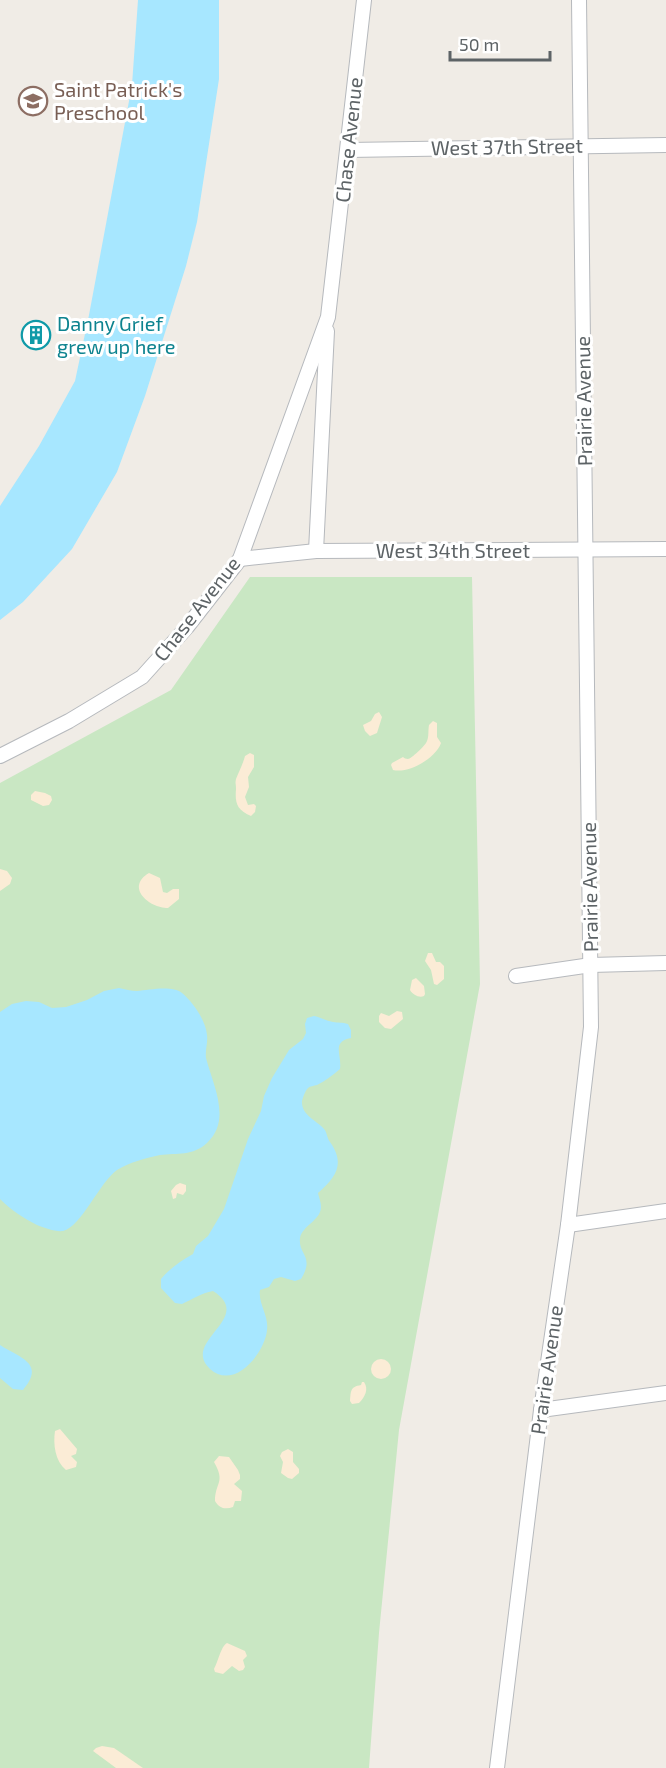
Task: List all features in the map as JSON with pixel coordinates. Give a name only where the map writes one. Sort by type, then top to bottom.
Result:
[{"type":"street","name":"Chase Avenue","points":[[316,551],[328,317],[364,0]]},
{"type":"street","name":"Prairie Avenue","points":[[497,1768],[541,1410],[568,1225],[591,1027],[579,0]]},
{"type":"street","name":"West 37th Street","points":[[348,150],[666,145]]},
{"type":"street","name":"Chase Avenue","points":[[0,756],[69,721],[142,677],[187,627],[240,559],[328,317]]},
{"type":"street","name":"West 34th Street","points":[[240,559],[316,551],[666,549]]},
{"type":"street","points":[[516,976],[591,965],[666,963]]},
{"type":"street","points":[[568,1225],[666,1211]]},
{"type":"street","points":[[541,1410],[666,1393]]},
{"type":"green space","points":[[250,577],[472,577],[480,984],[399,1430],[379,1633],[369,1768],[0,1768],[0,783],[171,690]]},
{"type":"sand","points":[[379,712],[382,717],[377,733],[370,736],[363,725],[371,721]]},
{"type":"sand","points":[[433,721],[437,723],[437,737],[441,743],[434,754],[421,764],[407,770],[393,770],[392,763],[403,757],[410,758],[424,746],[428,739],[429,725]]},
{"type":"sand","points":[[250,753],[254,755],[254,767],[248,777],[249,787],[245,797],[248,805],[256,806],[251,816],[242,811],[236,798],[236,779],[245,756]]},
{"type":"sand","points":[[35,791],[51,796],[52,800],[49,805],[43,806],[31,800],[31,795]]},
{"type":"sand","points":[[0,869],[7,871],[12,878],[10,884],[0,891]]},
{"type":"sand","points":[[149,873],[160,878],[163,892],[179,889],[179,899],[168,908],[147,901],[142,896],[139,884]]},
{"type":"sand","points":[[428,953],[432,953],[436,962],[444,966],[444,979],[437,985],[434,984],[431,970],[425,961]]},
{"type":"sand","points":[[416,978],[424,986],[424,996],[416,996],[410,990],[412,980]]},
{"type":"sand","points":[[397,1011],[402,1012],[403,1019],[391,1029],[385,1028],[379,1022],[381,1013],[389,1016]]},
{"type":"sand","points":[[180,1183],[186,1185],[186,1191],[183,1195],[177,1193],[176,1198],[173,1199],[171,1191]]},
{"type":"sand","points":[[377,1359],[385,1359],[391,1365],[391,1373],[385,1379],[377,1379],[371,1373],[371,1365]]},
{"type":"sand","points":[[362,1382],[366,1387],[365,1396],[359,1403],[352,1404],[350,1401],[352,1390]]},
{"type":"sand","points":[[60,1429],[77,1449],[76,1454],[71,1456],[77,1462],[76,1467],[66,1470],[59,1462],[54,1441],[55,1431]]},
{"type":"sand","points":[[288,1449],[293,1452],[293,1462],[299,1469],[299,1473],[292,1479],[281,1473],[283,1462],[280,1456]]},
{"type":"sand","points":[[219,1456],[229,1457],[240,1475],[240,1479],[234,1484],[242,1491],[241,1501],[235,1501],[233,1507],[230,1508],[220,1507],[215,1501],[220,1479],[214,1462]]},
{"type":"sand","points":[[227,1643],[245,1651],[247,1656],[243,1660],[245,1667],[239,1671],[232,1666],[223,1674],[215,1672],[221,1651]]},
{"type":"sand","points":[[102,1746],[114,1748],[143,1768],[116,1768],[93,1751]]},
{"type":"water","points":[[138,0],[219,0],[219,79],[197,222],[186,266],[145,396],[117,472],[72,549],[23,602],[0,620],[0,506],[39,446],[75,381],[132,85]]},
{"type":"water","points":[[119,988],[137,991],[172,989],[182,993],[190,1001],[202,1018],[206,1030],[206,1058],[219,1102],[218,1124],[207,1143],[196,1150],[149,1157],[117,1170],[110,1176],[84,1213],[70,1227],[63,1231],[46,1228],[22,1217],[0,1199],[0,1012],[12,1004],[26,1001],[39,1002],[52,1008],[66,1007],[104,991]]},
{"type":"water","points":[[314,1016],[348,1024],[351,1030],[351,1038],[341,1042],[339,1046],[340,1069],[323,1082],[308,1088],[302,1101],[306,1114],[326,1132],[335,1150],[337,1169],[330,1181],[318,1193],[321,1205],[318,1216],[301,1234],[300,1244],[306,1265],[301,1279],[295,1281],[281,1277],[274,1279],[269,1287],[260,1290],[267,1325],[261,1349],[247,1366],[238,1372],[219,1375],[210,1369],[203,1359],[204,1349],[209,1339],[223,1320],[226,1311],[224,1301],[213,1291],[182,1304],[175,1303],[161,1288],[161,1279],[168,1271],[193,1254],[196,1246],[208,1236],[224,1209],[272,1078],[289,1050],[303,1039],[306,1033],[307,1018]]},
{"type":"water","points":[[0,1345],[22,1357],[31,1367],[30,1381],[23,1390],[13,1389],[0,1378]]},
{"type":"place","name":"Saint Patrick's Preschool","points":[[33,101]]},
{"type":"place","name":"Danny Grief grew up here","points":[[36,335]]}]
